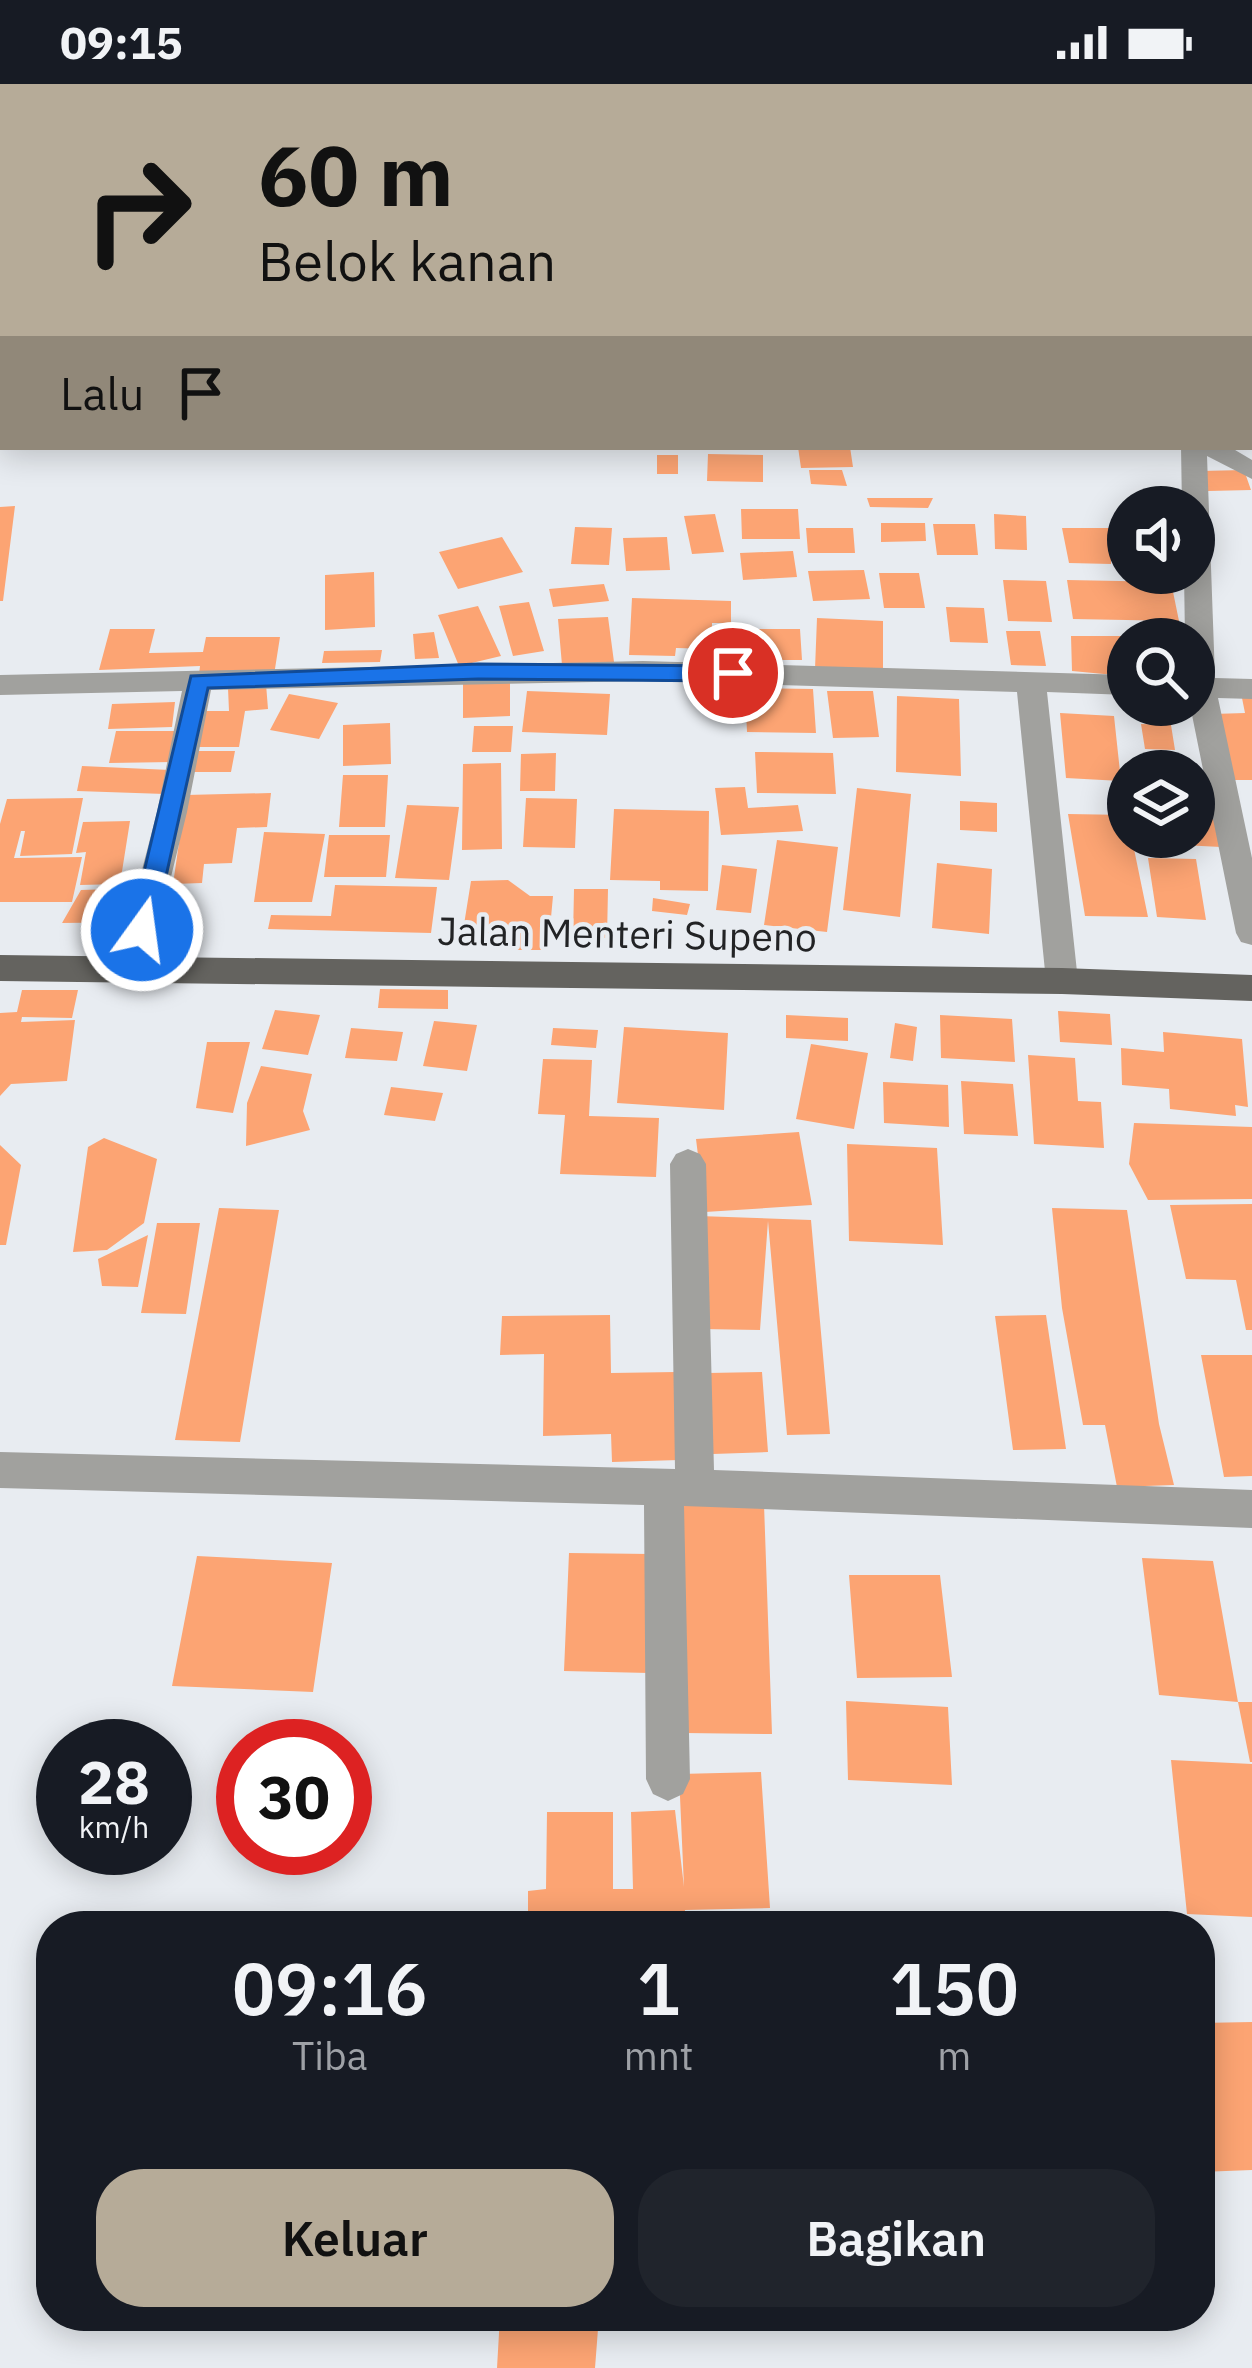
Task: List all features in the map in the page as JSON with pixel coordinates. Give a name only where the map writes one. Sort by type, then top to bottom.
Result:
[{"type":"main road","name":"Jalan Menteri Supeno","points":[[0,968],[1062,981],[1252,988]]},
{"type":"street","points":[[1194,450],[1197,618]]},
{"type":"street","points":[[1216,450],[1252,471]]},
{"type":"street","points":[[0,685],[644,671],[1107,684]]},
{"type":"street","points":[[132,970],[172,812],[198,681]]},
{"type":"street","points":[[1031,682],[1062,981]]},
{"type":"street","points":[[1215,687],[1252,688]]},
{"type":"street","points":[[1207,726],[1252,933]]},
{"type":"street","points":[[668,1778],[688,1164]]},
{"type":"street","points":[[0,1470],[680,1487],[1252,1509]]},
{"type":"building","points":[[798,450],[850,450],[853,467],[801,468]]},
{"type":"building","points":[[708,454],[763,455],[763,482],[707,481]]},
{"type":"building","points":[[657,455],[678,455],[678,474],[657,474]]},
{"type":"building","points":[[809,470],[842,470],[847,486],[811,484]]},
{"type":"building","points":[[1244,470],[1251,490],[1215,491],[1215,486],[1206,486],[1201,471]]},
{"type":"building","points":[[867,498],[933,498],[928,508],[870,507]]},
{"type":"building","points":[[15,506],[3,601],[0,601],[0,507]]},
{"type":"building","points":[[741,509],[798,509],[800,539],[742,539]]},
{"type":"building","points":[[715,514],[724,552],[692,554],[684,516]]},
{"type":"building","points":[[994,514],[1026,516],[1027,550],[995,549]]},
{"type":"building","points":[[881,523],[925,523],[926,541],[881,542]]},
{"type":"building","points":[[933,524],[975,524],[978,555],[937,555]]},
{"type":"building","points":[[575,527],[612,528],[609,565],[571,564]]},
{"type":"building","points":[[806,528],[853,528],[855,553],[808,553]]},
{"type":"building","points":[[1062,528],[1107,528],[1107,564],[1069,563]]},
{"type":"building","points":[[502,537],[523,572],[458,589],[439,552]]},
{"type":"building","points":[[667,537],[670,570],[626,571],[623,538]]},
{"type":"building","points":[[793,551],[797,577],[743,580],[740,553]]},
{"type":"building","points":[[864,570],[870,599],[813,601],[808,571]]},
{"type":"building","points":[[374,572],[375,627],[325,630],[325,575]]},
{"type":"building","points":[[879,573],[919,573],[925,608],[884,608]]},
{"type":"building","points":[[1003,580],[1046,581],[1052,622],[1008,621]]},
{"type":"building","points":[[1067,580],[1107,581],[1107,594],[1173,594],[1178,618],[1107,620],[1073,619]]},
{"type":"building","points":[[604,584],[609,601],[553,607],[549,589]]},
{"type":"building","points":[[632,598],[731,601],[731,623],[712,623],[712,649],[676,648],[675,656],[629,655]]},
{"type":"building","points":[[529,602],[544,651],[513,656],[499,606]]},
{"type":"building","points":[[478,606],[501,656],[459,666],[438,615]]},
{"type":"building","points":[[946,607],[984,608],[988,643],[950,642]]},
{"type":"building","points":[[608,617],[614,662],[562,665],[558,619]]},
{"type":"building","points":[[817,618],[883,621],[883,673],[815,669]]},
{"type":"building","points":[[110,629],[155,629],[149,653],[203,652],[206,637],[280,637],[274,675],[199,675],[200,666],[99,670]]},
{"type":"building","points":[[743,629],[800,629],[802,660],[745,660]]},
{"type":"building","points":[[1006,631],[1040,631],[1046,666],[1011,665]]},
{"type":"building","points":[[434,632],[439,658],[415,659],[413,634]]},
{"type":"building","points":[[1071,636],[1107,636],[1107,674],[1072,671]]},
{"type":"building","points":[[382,650],[380,662],[322,663],[324,651]]},
{"type":"building","points":[[510,678],[510,716],[463,718],[463,680]]},
{"type":"building","points":[[266,684],[268,709],[245,711],[239,747],[191,747],[197,711],[229,711],[228,688]]},
{"type":"building","points":[[745,688],[813,689],[816,733],[747,732]]},
{"type":"building","points":[[527,691],[610,694],[607,735],[522,732]]},
{"type":"building","points":[[827,691],[873,691],[879,737],[833,738]]},
{"type":"building","points":[[1241,693],[1252,693],[1252,780],[1225,780],[1215,714],[1245,713]]},
{"type":"building","points":[[289,694],[338,703],[319,739],[270,730]]},
{"type":"building","points":[[897,696],[959,699],[961,776],[896,772]]},
{"type":"building","points":[[175,702],[172,727],[108,729],[112,704]]},
{"type":"building","points":[[1060,713],[1107,716],[1107,726],[1115,726],[1118,750],[1107,750],[1107,780],[1066,778]]},
{"type":"building","points":[[390,723],[391,764],[343,766],[343,725]]},
{"type":"building","points":[[474,726],[513,726],[511,752],[472,752]]},
{"type":"building","points":[[1141,726],[1171,726],[1175,750],[1145,749]]},
{"type":"building","points":[[116,731],[177,731],[172,762],[109,763]]},
{"type":"building","points":[[188,751],[235,751],[231,772],[184,772]]},
{"type":"building","points":[[755,752],[833,753],[836,794],[757,793]]},
{"type":"building","points":[[556,753],[555,791],[520,791],[521,754]]},
{"type":"building","points":[[501,763],[502,849],[462,850],[463,764]]},
{"type":"building","points":[[82,766],[170,770],[165,794],[77,791]]},
{"type":"building","points":[[343,775],[388,775],[385,827],[339,827]]},
{"type":"building","points":[[745,787],[748,808],[798,805],[803,831],[721,835],[715,788]]},
{"type":"building","points":[[857,788],[911,794],[900,917],[843,910]]},
{"type":"building","points":[[271,793],[267,827],[237,828],[232,863],[204,864],[202,883],[173,884],[186,795]]},
{"type":"building","points":[[83,798],[72,854],[20,856],[25,831],[21,831],[14,858],[82,857],[72,902],[0,902],[0,824],[7,799]]},
{"type":"building","points":[[526,798],[577,799],[575,848],[523,847]]},
{"type":"building","points":[[960,801],[997,803],[997,832],[960,830]]},
{"type":"building","points":[[1215,804],[1221,847],[1215,847]]},
{"type":"building","points":[[407,805],[459,807],[449,880],[395,878]]},
{"type":"building","points":[[614,809],[709,811],[708,891],[660,890],[660,881],[610,880]]},
{"type":"building","points":[[1068,814],[1107,815],[1107,858],[1136,858],[1148,917],[1085,916]]},
{"type":"building","points":[[130,821],[120,884],[80,885],[86,852],[76,853],[83,822]]},
{"type":"building","points":[[264,832],[325,834],[312,902],[254,902]]},
{"type":"building","points":[[329,835],[390,835],[386,877],[324,877]]},
{"type":"building","points":[[777,840],[838,847],[827,932],[764,925]]},
{"type":"building","points":[[1148,858],[1196,859],[1206,920],[1157,917]]},
{"type":"building","points":[[937,863],[992,869],[989,934],[932,928]]},
{"type":"building","points":[[722,865],[757,869],[751,913],[716,910]]},
{"type":"building","points":[[508,880],[530,896],[553,896],[548,950],[514,950],[515,936],[462,937],[471,881]]},
{"type":"building","points":[[335,885],[437,887],[431,933],[268,929],[271,915],[331,916]]},
{"type":"building","points":[[144,888],[139,922],[62,923],[81,890]]},
{"type":"building","points":[[574,889],[608,889],[607,938],[573,938]]},
{"type":"building","points":[[653,898],[690,904],[687,915],[652,911]]},
{"type":"building","points":[[380,989],[448,990],[448,1009],[378,1008]]},
{"type":"building","points":[[22,990],[78,990],[72,1018],[22,1017],[21,1022],[75,1020],[67,1081],[11,1084],[0,1096],[0,1013],[17,1012]]},
{"type":"building","points":[[275,1010],[320,1015],[308,1055],[262,1049]]},
{"type":"building","points":[[1058,1011],[1110,1014],[1112,1045],[1060,1042]]},
{"type":"building","points":[[786,1015],[848,1018],[848,1041],[786,1038]]},
{"type":"building","points":[[940,1015],[1012,1019],[1015,1062],[941,1058]]},
{"type":"building","points":[[434,1021],[477,1025],[467,1071],[423,1066]]},
{"type":"building","points":[[895,1023],[917,1027],[913,1061],[890,1058]]},
{"type":"building","points":[[624,1027],[728,1033],[724,1110],[617,1103]]},
{"type":"building","points":[[351,1028],[403,1032],[397,1061],[345,1058]]},
{"type":"building","points":[[553,1028],[598,1030],[596,1048],[551,1045]]},
{"type":"building","points":[[1163,1032],[1242,1039],[1248,1107],[1235,1105],[1236,1116],[1170,1109],[1169,1089],[1122,1085],[1121,1048],[1164,1052]]},
{"type":"building","points":[[207,1042],[250,1042],[233,1113],[196,1108]]},
{"type":"building","points":[[811,1044],[868,1053],[854,1129],[796,1119]]},
{"type":"building","points":[[1028,1055],[1075,1058],[1078,1101],[1101,1102],[1104,1148],[1034,1144]]},
{"type":"building","points":[[543,1059],[592,1060],[589,1116],[659,1118],[656,1177],[560,1174],[565,1115],[538,1114]]},
{"type":"building","points":[[261,1066],[312,1074],[303,1111],[310,1130],[246,1146],[247,1103]]},
{"type":"building","points":[[961,1081],[1013,1084],[1018,1136],[964,1134]]},
{"type":"building","points":[[883,1082],[948,1085],[949,1127],[884,1123]]},
{"type":"building","points":[[391,1087],[443,1093],[435,1121],[384,1115]]},
{"type":"building","points":[[1134,1123],[1252,1127],[1252,1199],[1148,1200],[1129,1164]]},
{"type":"building","points":[[799,1132],[812,1205],[705,1212],[696,1139]]},
{"type":"building","points":[[104,1138],[157,1159],[144,1223],[107,1250],[73,1252],[88,1147]]},
{"type":"building","points":[[847,1144],[937,1148],[943,1245],[849,1241]]},
{"type":"building","points":[[0,1145],[21,1165],[6,1245],[0,1245]]},
{"type":"building","points":[[1252,1204],[1252,1330],[1246,1330],[1236,1280],[1186,1279],[1170,1205]]},
{"type":"building","points":[[219,1208],[279,1210],[240,1442],[175,1440]]},
{"type":"building","points":[[1052,1208],[1127,1210],[1159,1424],[1174,1485],[1117,1487],[1105,1425],[1083,1425],[1062,1308]]},
{"type":"building","points":[[699,1216],[811,1220],[830,1434],[787,1435],[768,1221],[760,1330],[701,1329]]},
{"type":"building","points":[[157,1223],[200,1223],[186,1314],[141,1313]]},
{"type":"building","points":[[148,1235],[138,1287],[102,1286],[98,1259]]},
{"type":"building","points":[[610,1315],[611,1373],[676,1372],[679,1460],[612,1462],[611,1434],[543,1436],[544,1354],[500,1355],[502,1316]]},
{"type":"building","points":[[1046,1315],[1066,1449],[1013,1450],[995,1316]]},
{"type":"building","points":[[1201,1355],[1252,1355],[1252,1476],[1224,1477]]},
{"type":"building","points":[[762,1372],[768,1452],[713,1454],[708,1373]]},
{"type":"building","points":[[683,1504],[764,1504],[772,1734],[685,1733]]},
{"type":"building","points":[[569,1553],[651,1554],[649,1673],[564,1671]]},
{"type":"building","points":[[197,1556],[332,1563],[313,1692],[172,1686]]},
{"type":"building","points":[[1142,1558],[1213,1561],[1238,1702],[1159,1695]]},
{"type":"building","points":[[849,1575],[940,1575],[952,1677],[857,1678]]},
{"type":"building","points":[[846,1701],[948,1707],[952,1785],[848,1780]]},
{"type":"building","points":[[1238,1702],[1252,1702],[1252,1762],[1250,1762]]},
{"type":"building","points":[[1171,1760],[1252,1764],[1252,1917],[1187,1911]]},
{"type":"building","points":[[761,1772],[770,1908],[528,1911],[528,1891],[546,1889],[547,1812],[613,1812],[613,1889],[633,1889],[631,1812],[675,1810],[684,1887],[679,1774]]},
{"type":"building","points":[[1252,2022],[1252,2170],[1215,2171],[1215,2023]]},
{"type":"building","points":[[499,2331],[598,2331],[595,2368],[497,2368]]},
{"type":"route","points":[[142,930],[198,681],[478,671],[733,673]]}]
